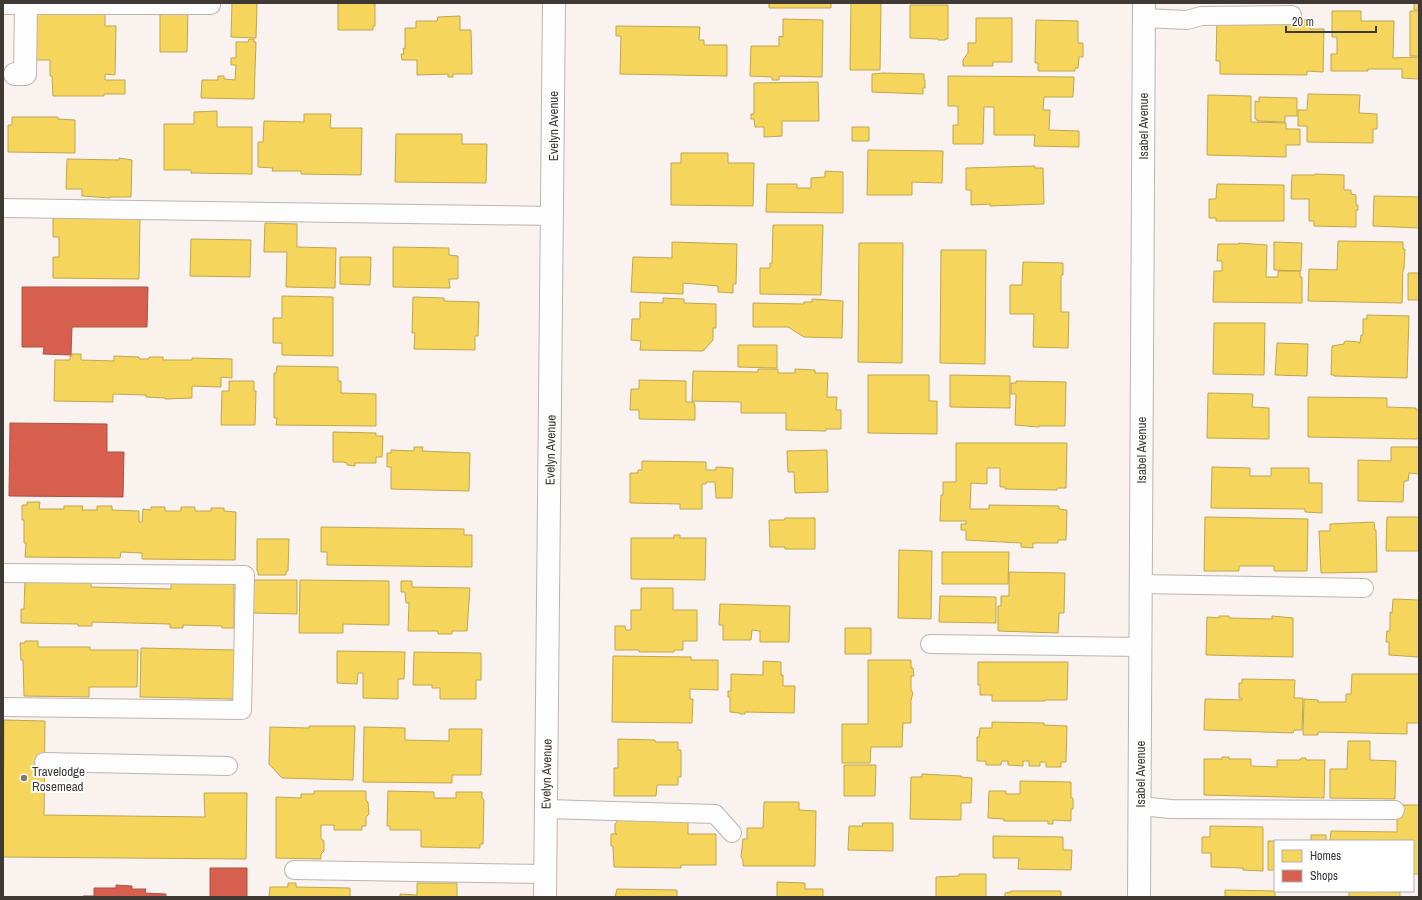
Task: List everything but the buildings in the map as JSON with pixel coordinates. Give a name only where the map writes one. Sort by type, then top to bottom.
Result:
[{"type":"street","name":"Evelyn Avenue","points":[[545,897],[554,3]]},
{"type":"street","points":[[9,74],[25,74],[26,5]]},
{"type":"street","name":"Isabel Avenue","points":[[1139,897],[1144,11]]},
{"type":"lane","points":[[3,5],[211,4]]},
{"type":"lane","points":[[1144,11],[1187,20],[1207,16],[1292,15]]},
{"type":"lane","points":[[3,208],[553,216]]},
{"type":"lane","points":[[3,573],[245,575],[242,710],[3,707]]},
{"type":"lane","points":[[1140,584],[1364,588]]},
{"type":"lane","points":[[930,644],[1140,647]]},
{"type":"lane","points":[[44,762],[228,766]]},
{"type":"lane","points":[[1139,806],[1172,809],[1395,810]]},
{"type":"lane","points":[[546,809],[715,814],[732,833]]},
{"type":"lane","points":[[294,870],[545,874]]},
{"type":"place","name":"Travelodge Rosemead","points":[[24,778]]}]
